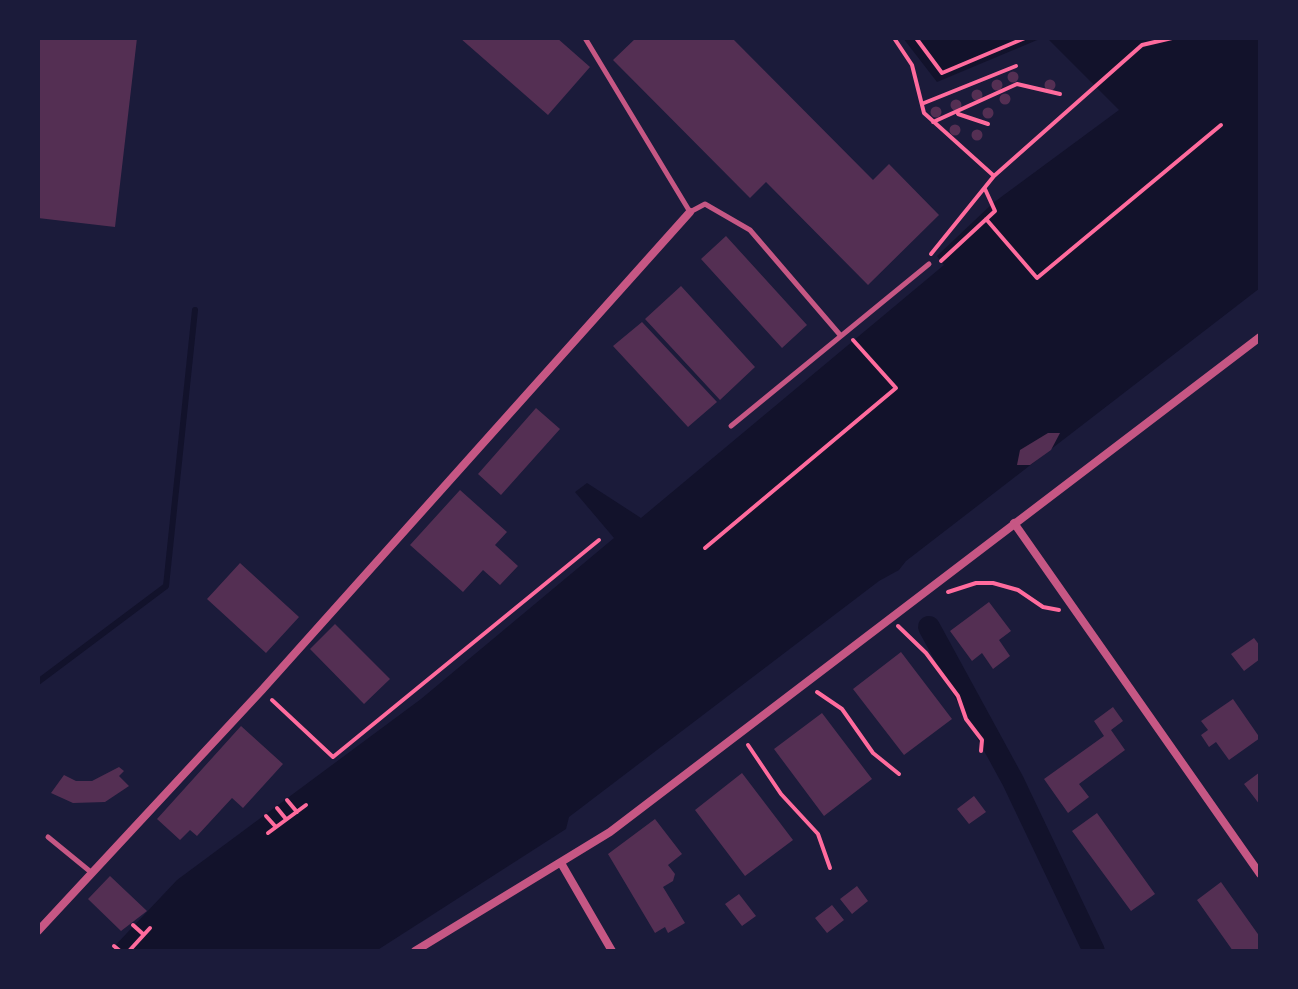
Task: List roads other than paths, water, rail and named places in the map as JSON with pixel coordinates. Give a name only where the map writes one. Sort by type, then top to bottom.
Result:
[{"type":"street","points":[[38,931],[262,690],[690,212]]},
{"type":"street","points":[[415,951],[610,832],[1260,337]]},
{"type":"street","points":[[1014,523],[1260,874]]},
{"type":"street","points":[[561,863],[612,951]]},
{"type":"lane","points":[[585,38],[690,212],[705,204],[750,230],[841,336]]},
{"type":"lane","points":[[731,426],[929,264]]},
{"type":"lane","points":[[48,837],[92,873]]},
{"type":"waterway","points":[[38,682],[166,586],[195,310]]},
{"type":"waterway","points":[[929,627],[1013,781],[1094,951]]}]
